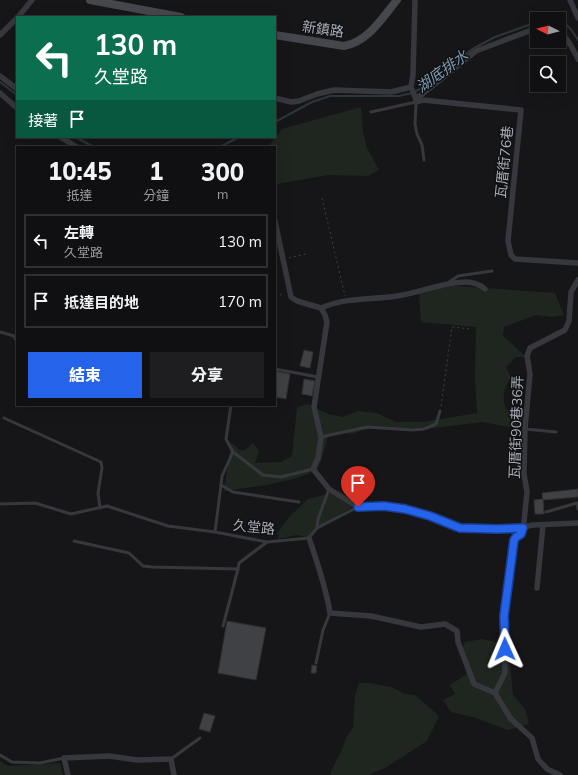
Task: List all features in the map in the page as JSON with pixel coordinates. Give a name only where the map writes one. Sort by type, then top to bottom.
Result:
[{"type":"street","points":[[19,16],[32,0]]},
{"type":"street","points":[[90,0],[148,14],[170,16]]},
{"type":"street","name":"新鎮路","points":[[276,35],[344,46],[353,45],[360,41],[374,28],[397,0]]},
{"type":"street","points":[[415,0],[413,75],[410,87],[416,100],[476,51],[530,31]]},
{"type":"street","points":[[570,0],[578,18]]},
{"type":"street","points":[[0,35],[16,19]]},
{"type":"street","points":[[566,38],[578,59]]},
{"type":"street","points":[[0,76],[16,88]]},
{"type":"street","points":[[276,98],[292,102],[334,90],[391,92],[410,87]]},
{"type":"street","points":[[0,93],[16,107]]},
{"type":"street","name":"瓦厝街76巷","points":[[416,100],[521,110],[508,242],[511,255],[514,259],[578,263]]},
{"type":"street","points":[[62,138],[75,146]]},
{"type":"street","points":[[276,225],[291,298],[297,302],[321,308],[346,300],[395,296],[418,292],[446,284],[465,282],[477,283],[485,289]]},
{"type":"street","name":"瓦厝街90巷36弄","points":[[523,528],[527,492],[524,474],[525,429],[530,374],[527,356],[530,348],[565,330],[569,321],[571,292],[578,280]]},
{"type":"street","points":[[321,308],[328,322],[314,407],[321,436],[318,458],[313,469],[329,489],[358,507]]},
{"type":"street","points":[[495,693],[505,673],[504,616],[514,540],[521,534],[523,528],[578,523]]},
{"type":"street","points":[[537,588],[544,525]]},
{"type":"street","points":[[309,538],[328,596],[330,613],[371,616],[421,627],[445,624],[457,631],[458,642],[474,684],[495,693],[511,719],[532,738],[538,759],[547,769],[560,775]]},
{"type":"street","points":[[68,775],[64,758],[110,756],[137,760],[171,759],[174,775]]},
{"type":"lane","points":[[371,112],[416,100],[415,124],[417,134],[422,145],[424,160]]},
{"type":"lane","points":[[446,284],[458,276],[492,271]]},
{"type":"lane","points":[[0,332],[14,336],[16,340]]},
{"type":"lane","points":[[276,369],[319,377]]},
{"type":"lane","points":[[231,406],[226,439],[233,452],[263,475],[281,476],[313,469]]},
{"type":"lane","points":[[321,436],[367,427],[413,430],[424,429],[436,424],[440,411]]},
{"type":"lane","points":[[4,418],[101,462],[102,468],[98,493],[100,508]]},
{"type":"lane","points":[[525,429],[556,432]]},
{"type":"lane","points":[[215,532],[222,476],[233,452]]},
{"type":"lane","points":[[221,485],[233,492],[299,502]]},
{"type":"lane","points":[[309,538],[316,528],[329,489]]},
{"type":"lane","name":"久堂路","points":[[0,504],[35,503],[72,514],[107,506],[168,526],[215,532],[267,542],[309,538]]},
{"type":"lane","points":[[546,512],[577,503],[578,508]]},
{"type":"lane","points":[[316,528],[358,507],[384,506],[405,509],[430,516],[460,528],[523,528]]},
{"type":"lane","points":[[74,541],[129,553],[143,566],[238,569]]},
{"type":"lane","points":[[223,626],[240,563],[267,542]]},
{"type":"lane","points":[[316,663],[323,630],[330,613]]},
{"type":"lane","points":[[171,759],[200,738]]},
{"type":"lane","points":[[0,755],[12,762],[40,763],[64,758]]},
{"type":"path","points":[[322,198],[346,300]]},
{"type":"path","points":[[283,260],[306,254]]},
{"type":"path","points":[[276,294],[291,298]]},
{"type":"path","points":[[440,411],[452,327],[471,329]]},
{"type":"shaded area","points":[[361,107],[363,132],[367,148],[379,170],[368,176],[329,175],[276,185],[276,146],[269,146],[282,129]]},
{"type":"shaded area","points":[[443,285],[555,293],[564,315],[552,317],[536,315],[504,327],[503,336],[526,357],[516,357],[506,367],[511,378],[505,389],[505,405],[506,409],[524,414],[520,425],[508,427],[483,422],[410,431],[373,429],[363,430],[353,434],[343,433],[328,436],[317,470],[297,478],[267,485],[224,491],[230,450],[226,441],[233,444],[239,450],[245,450],[253,443],[259,451],[255,463],[281,462],[292,456],[297,407],[308,404],[328,414],[343,417],[358,411],[377,413],[396,422],[423,422],[477,413],[475,377],[476,327],[421,322],[419,293]]},
{"type":"shaded area","points":[[339,491],[356,505],[317,528],[309,538],[297,535],[278,539],[279,535],[277,534],[289,517],[308,499]]},
{"type":"shaded area","points":[[482,639],[508,645],[513,695],[525,709],[529,724],[508,730],[473,717],[451,712],[443,700],[455,694],[450,685],[467,674],[460,653],[465,642]]},
{"type":"shaded area","points":[[359,683],[370,683],[391,687],[405,694],[415,695],[439,716],[427,741],[385,768],[368,775],[331,775],[331,771],[347,736],[353,728],[355,696]]},
{"type":"shaded area","points":[[0,761],[8,766],[60,763],[63,775],[0,775]]},
{"type":"building","points":[[304,350],[313,352],[310,368],[300,366]]},
{"type":"building","points":[[276,371],[290,374],[286,399],[276,397]]},
{"type":"building","points":[[304,379],[315,381],[312,396],[302,394]]},
{"type":"building","points":[[578,489],[578,497],[543,500],[542,493]]},
{"type":"building","points":[[543,499],[544,514],[535,514],[534,500]]},
{"type":"building","points":[[227,621],[266,628],[256,680],[218,673]]},
{"type":"building","points":[[312,665],[317,666],[316,673],[311,673]]},
{"type":"building","points":[[204,713],[215,716],[210,732],[199,729]]},
{"type":"waterway","name":"湖底排水","points":[[276,121],[312,102],[330,96],[399,96],[412,93],[426,86],[442,71],[474,48],[495,37],[530,24]]},
{"type":"waterway","name":"湖底排水","points":[[566,25],[572,30],[578,40]]},
{"type":"waterway","name":"湖底排水","points":[[0,82],[16,94]]},
{"type":"waterway","name":"湖底排水","points":[[77,138],[92,146]]},
{"type":"waterway","name":"湖底排水","points":[[222,146],[237,138]]},
{"type":"route","points":[[358,507],[384,506],[405,509],[430,516],[460,528],[523,528],[523,532],[514,540],[504,616],[505,649]]}]
